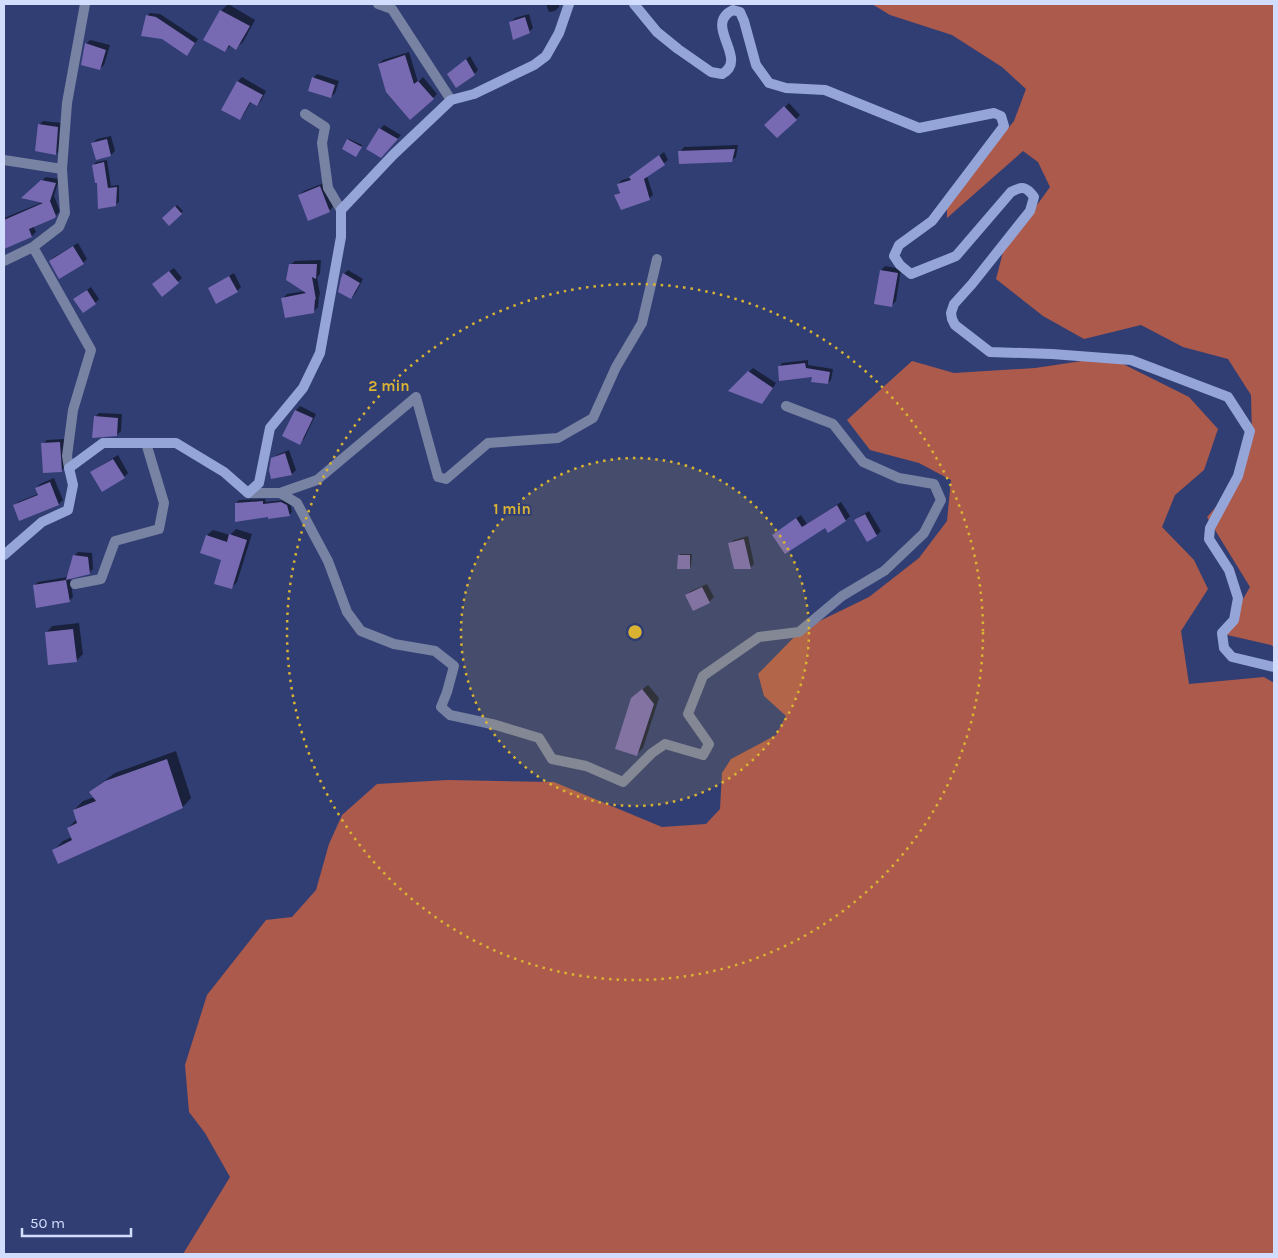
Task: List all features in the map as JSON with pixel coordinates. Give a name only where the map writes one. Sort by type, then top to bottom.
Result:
[{"type":"street","points":[[4,261],[33,247],[59,227],[65,212],[62,169],[67,103],[85,4]]},
{"type":"street","points":[[378,4],[394,6],[451,100]]},
{"type":"street","points":[[341,210],[451,100],[474,94],[534,65],[546,56],[558,33],[569,4]]},
{"type":"street","points":[[634,4],[658,32],[678,49],[711,72],[722,74],[729,68],[732,60],[722,29],[728,12],[733,10],[740,12],[756,65],[769,83],[786,88],[826,90],[919,128],[994,112],[1001,116],[1004,126],[932,221],[899,245],[894,256],[900,265],[911,274],[956,256],[1011,192],[1018,188],[1029,190],[1034,197],[1030,211],[954,304],[952,319],[956,325],[990,352],[1052,354],[1131,360],[1228,397],[1250,431],[1238,476],[1210,528],[1209,539],[1229,570],[1238,598],[1234,620],[1222,633],[1224,648],[1232,657],[1274,666]]},
{"type":"street","points":[[248,493],[259,482],[270,428],[303,388],[320,353],[341,237],[341,210],[328,188],[322,143],[325,127],[305,114]]},
{"type":"street","points":[[4,160],[62,169]]},
{"type":"street","points":[[4,555],[42,522],[68,510],[74,486],[67,456],[73,410],[91,350],[33,247]]},
{"type":"street","points":[[69,468],[103,443],[176,443],[224,472],[248,493],[280,493],[317,480],[416,397],[438,477],[446,479],[488,443],[558,438],[593,418],[616,367],[642,323],[657,259]]},
{"type":"street","points":[[280,493],[297,503],[328,561],[347,612],[361,631],[394,644],[435,651],[454,666],[441,707],[450,715],[496,724],[539,738],[552,759],[586,766],[623,782],[652,753],[665,744],[703,755],[709,744],[688,714],[703,676],[759,637],[799,632],[842,596],[884,571],[924,532],[941,500],[934,484],[899,478],[863,462],[833,424],[786,406]]},
{"type":"street","points":[[75,584],[101,579],[115,541],[159,529],[164,503],[146,443]]},
{"type":"shaded area","points":[[872,4],[1274,4],[1274,647],[1223,634],[1250,587],[1207,517],[1241,479],[1252,437],[1251,395],[1228,359],[1183,347],[1141,325],[1084,339],[1043,316],[996,279],[1003,252],[1050,187],[1038,162],[1023,151],[947,218],[947,204],[1014,121],[1026,89],[1002,67],[952,35],[890,15]]},
{"type":"shaded area","points":[[1109,357],[1189,397],[1218,429],[1204,470],[1175,495],[1162,527],[1194,560],[1208,589],[1181,631],[1189,684],[1264,677],[1274,683],[1274,1254],[183,1254],[230,1177],[205,1133],[189,1112],[185,1065],[207,995],[266,920],[292,917],[316,890],[329,844],[342,815],[377,784],[448,780],[554,782],[662,827],[706,824],[720,809],[722,773],[731,759],[776,735],[786,716],[764,696],[758,674],[801,630],[869,597],[919,558],[947,521],[951,480],[919,463],[870,450],[847,420],[912,361],[954,373],[1035,368]]},
{"type":"building","points":[[220,10],[250,26],[236,50],[229,45],[225,52],[203,40]]},
{"type":"building","points":[[146,15],[156,17],[195,43],[187,56],[162,39],[141,36]]},
{"type":"building","points":[[525,17],[530,33],[513,40],[509,22]]},
{"type":"building","points":[[85,43],[106,50],[100,70],[81,65]]},
{"type":"building","points":[[405,55],[414,84],[418,81],[434,99],[410,120],[386,92],[378,64]]},
{"type":"building","points":[[466,59],[475,75],[456,88],[447,74]]},
{"type":"building","points":[[312,77],[335,85],[331,98],[308,91]]},
{"type":"building","points":[[237,81],[263,95],[257,106],[250,102],[240,120],[221,110]]},
{"type":"building","points":[[784,106],[797,120],[777,138],[764,125]]},
{"type":"building","points":[[38,124],[58,127],[56,155],[35,151]]},
{"type":"building","points":[[379,128],[398,139],[381,158],[366,149]]},
{"type":"building","points":[[107,139],[111,156],[96,160],[91,143]]},
{"type":"building","points":[[347,139],[362,147],[356,157],[342,149]]},
{"type":"building","points":[[735,149],[732,162],[679,164],[678,151]]},
{"type":"building","points":[[659,155],[665,165],[644,179],[650,200],[621,210],[614,195],[620,193],[617,184],[631,180],[629,177]]},
{"type":"building","points":[[104,162],[108,188],[117,187],[116,206],[98,209],[97,183],[95,183],[92,165]]},
{"type":"building","points":[[41,180],[56,183],[50,201],[56,216],[55,218],[29,229],[32,237],[4,249],[4,220],[43,203],[21,198]]},
{"type":"building","points":[[320,186],[330,212],[308,221],[298,195]]},
{"type":"building","points":[[175,206],[182,214],[169,226],[162,218]]},
{"type":"building","points":[[73,246],[84,264],[59,279],[49,261]]},
{"type":"building","points":[[289,264],[317,264],[316,279],[312,277],[316,300],[314,313],[285,318],[281,298],[306,293],[286,280]]},
{"type":"building","points":[[880,270],[898,273],[892,307],[874,304]]},
{"type":"building","points":[[169,271],[179,283],[162,297],[152,284]]},
{"type":"building","points":[[343,273],[360,283],[351,299],[338,292]]},
{"type":"building","points":[[229,276],[238,292],[216,304],[208,288]]},
{"type":"building","points":[[87,290],[96,304],[83,313],[73,299]]},
{"type":"building","points":[[805,363],[806,368],[830,372],[828,384],[811,382],[812,377],[779,381],[778,366]]},
{"type":"building","points":[[748,371],[773,388],[762,404],[728,391]]},
{"type":"building","points":[[295,410],[313,418],[300,445],[282,436]]},
{"type":"building","points":[[94,416],[118,418],[117,436],[92,438]]},
{"type":"building","points":[[60,442],[62,472],[43,473],[41,443]]},
{"type":"building","points":[[285,453],[292,475],[271,479],[269,470],[271,458]]},
{"type":"building","points":[[113,459],[125,478],[102,492],[90,472]]},
{"type":"building","points":[[50,482],[59,505],[19,521],[13,505],[38,495],[35,488]]},
{"type":"building","points":[[263,501],[263,504],[281,502],[287,505],[290,516],[235,522],[235,503]]},
{"type":"building","points":[[837,505],[846,521],[828,533],[825,528],[785,554],[772,535],[796,518],[802,527]]},
{"type":"building","points":[[865,514],[877,536],[867,542],[854,520]]},
{"type":"building","points":[[229,534],[247,540],[232,589],[214,584],[221,560],[200,553],[206,535],[227,542]]},
{"type":"building","points":[[744,539],[751,569],[734,569],[728,543]]},
{"type":"building","points":[[73,555],[88,557],[90,574],[66,580]]},
{"type":"building","points":[[678,555],[690,555],[690,569],[677,569]]},
{"type":"building","points":[[66,580],[70,602],[36,608],[33,585]]},
{"type":"building","points":[[702,587],[710,603],[693,611],[685,595]]},
{"type":"building","points":[[73,629],[77,662],[48,665],[45,632]]},
{"type":"building","points":[[642,689],[654,704],[637,756],[615,749],[631,698]]},
{"type":"building","points":[[167,759],[183,808],[58,864],[52,850],[72,840],[67,828],[77,823],[73,810],[96,801],[89,792],[105,781]]}]
